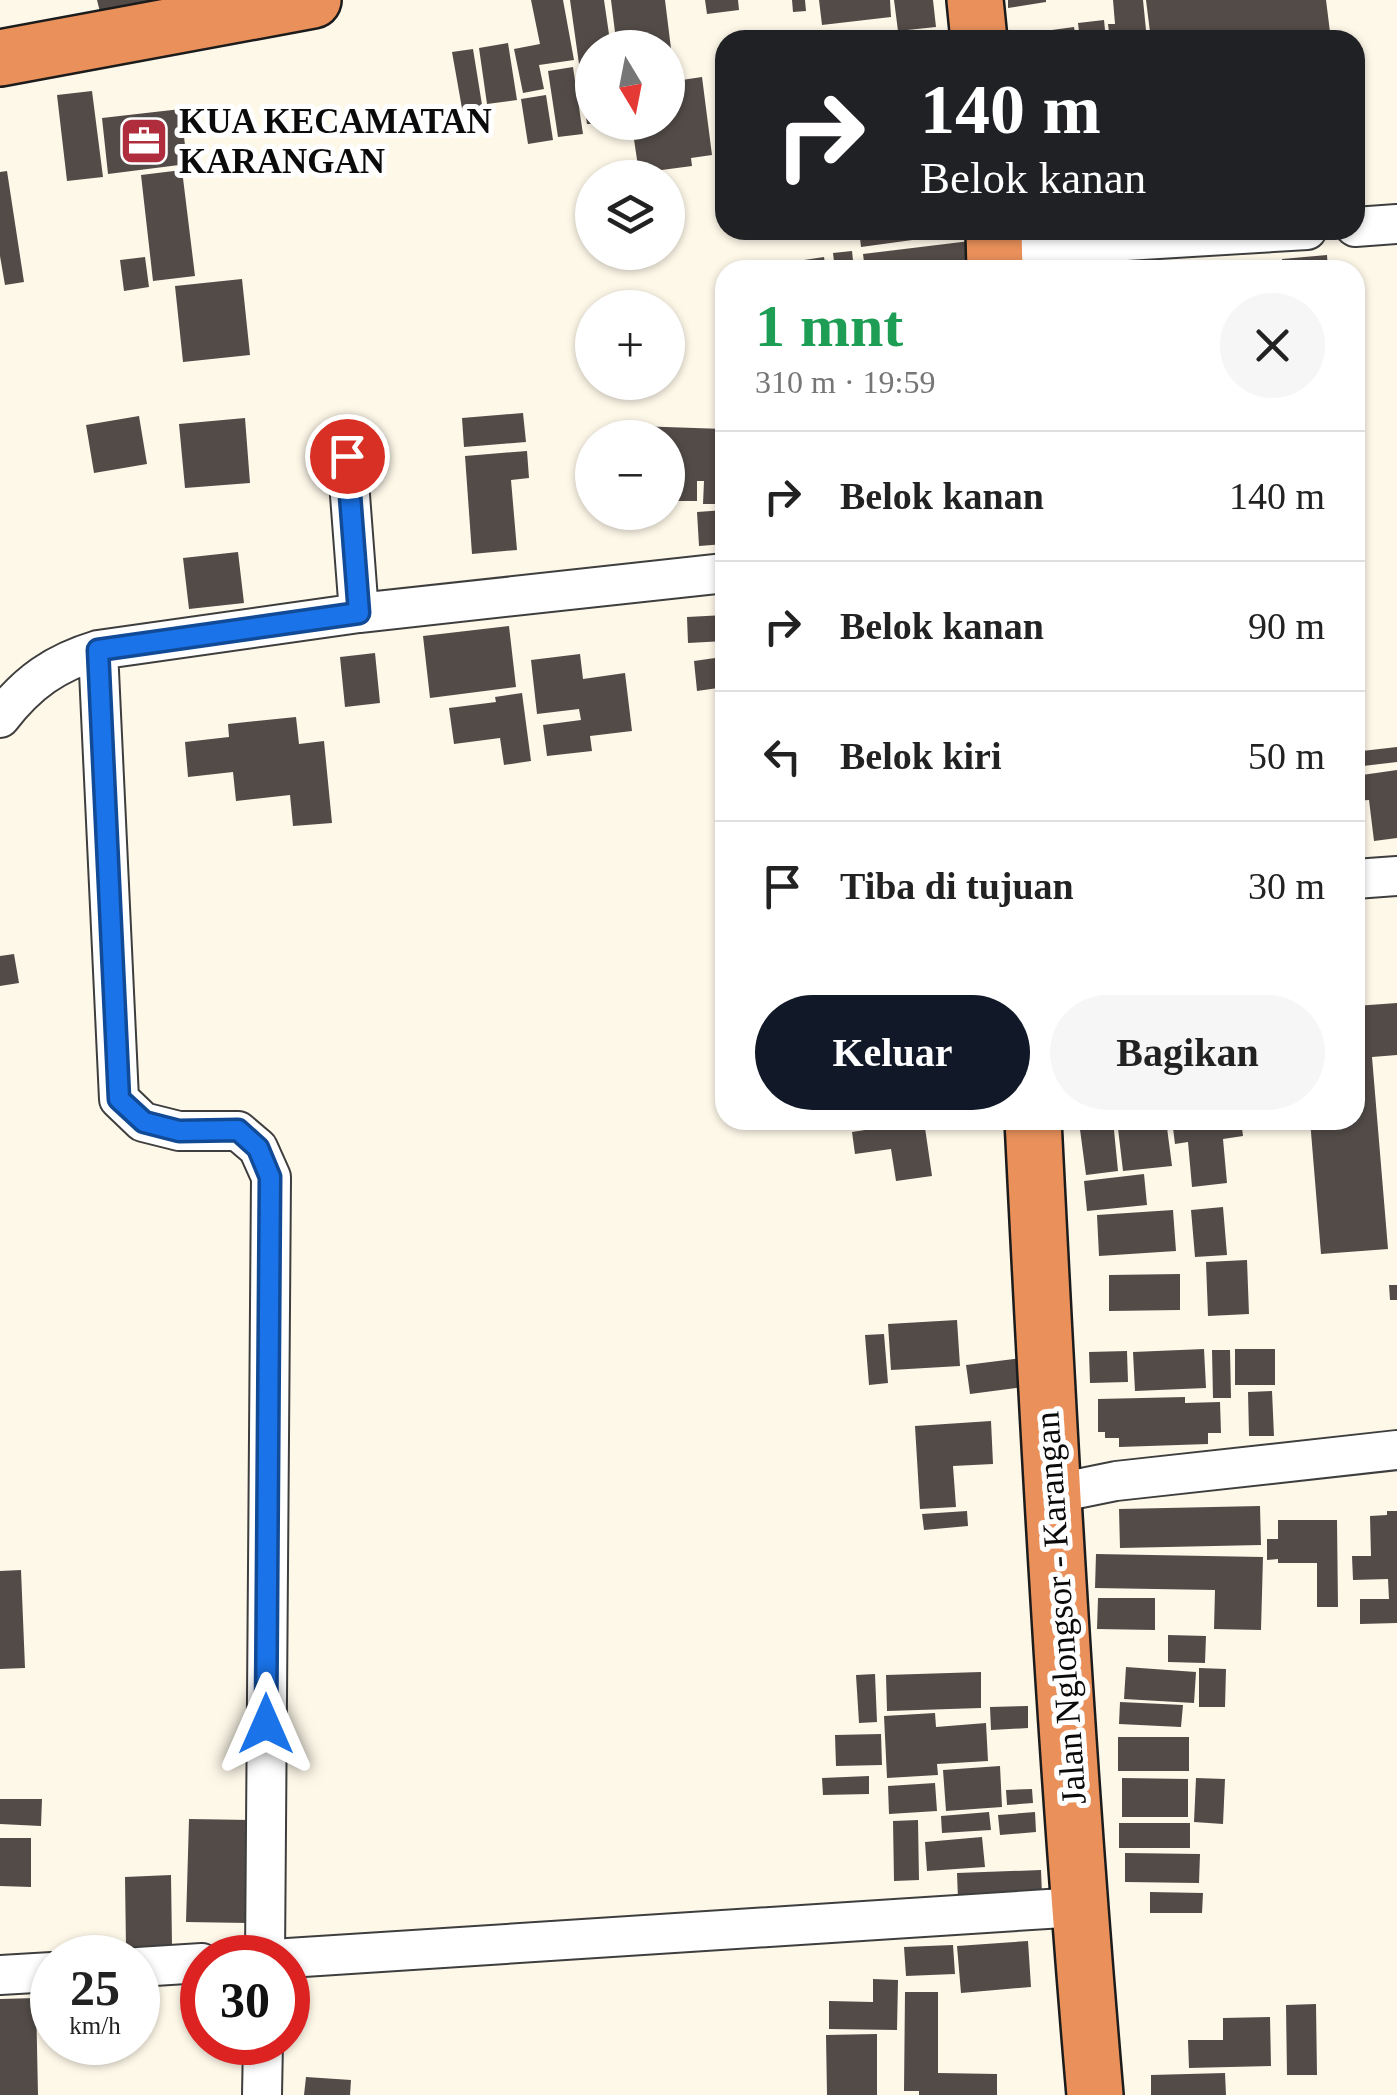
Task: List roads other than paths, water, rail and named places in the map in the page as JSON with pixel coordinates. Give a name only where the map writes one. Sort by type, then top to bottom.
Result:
[{"type":"highway","points":[[0,58],[313,0]]},
{"type":"highway","points":[[975,0],[978,30]]},
{"type":"highway","name":"Jalan Nglongsor - Karangan","points":[[1034,1130],[1052,1494],[1095,2095]]},
{"type":"street","points":[[1365,226],[1397,224]]},
{"type":"street","points":[[995,250],[1151,240]]},
{"type":"street","points":[[347,456],[359,613]]},
{"type":"street","points":[[0,718],[18,694],[48,671],[70,658],[98,650],[359,613],[715,574]]},
{"type":"street","points":[[98,650],[119,1099],[144,1122],[179,1131],[238,1130],[258,1148],[270,1177],[265,1935]]},
{"type":"street","points":[[1365,878],[1397,876]]},
{"type":"street","points":[[1052,1494],[1116,1481],[1397,1450]]},
{"type":"street","points":[[310,1957],[1079,1907]]},
{"type":"street","points":[[0,1974],[30,1973]]},
{"type":"street","points":[[262,2095],[263,2065]]},
{"type":"place","name":"KUA KECAMATAN KARANGAN","points":[[144,141]]}]
